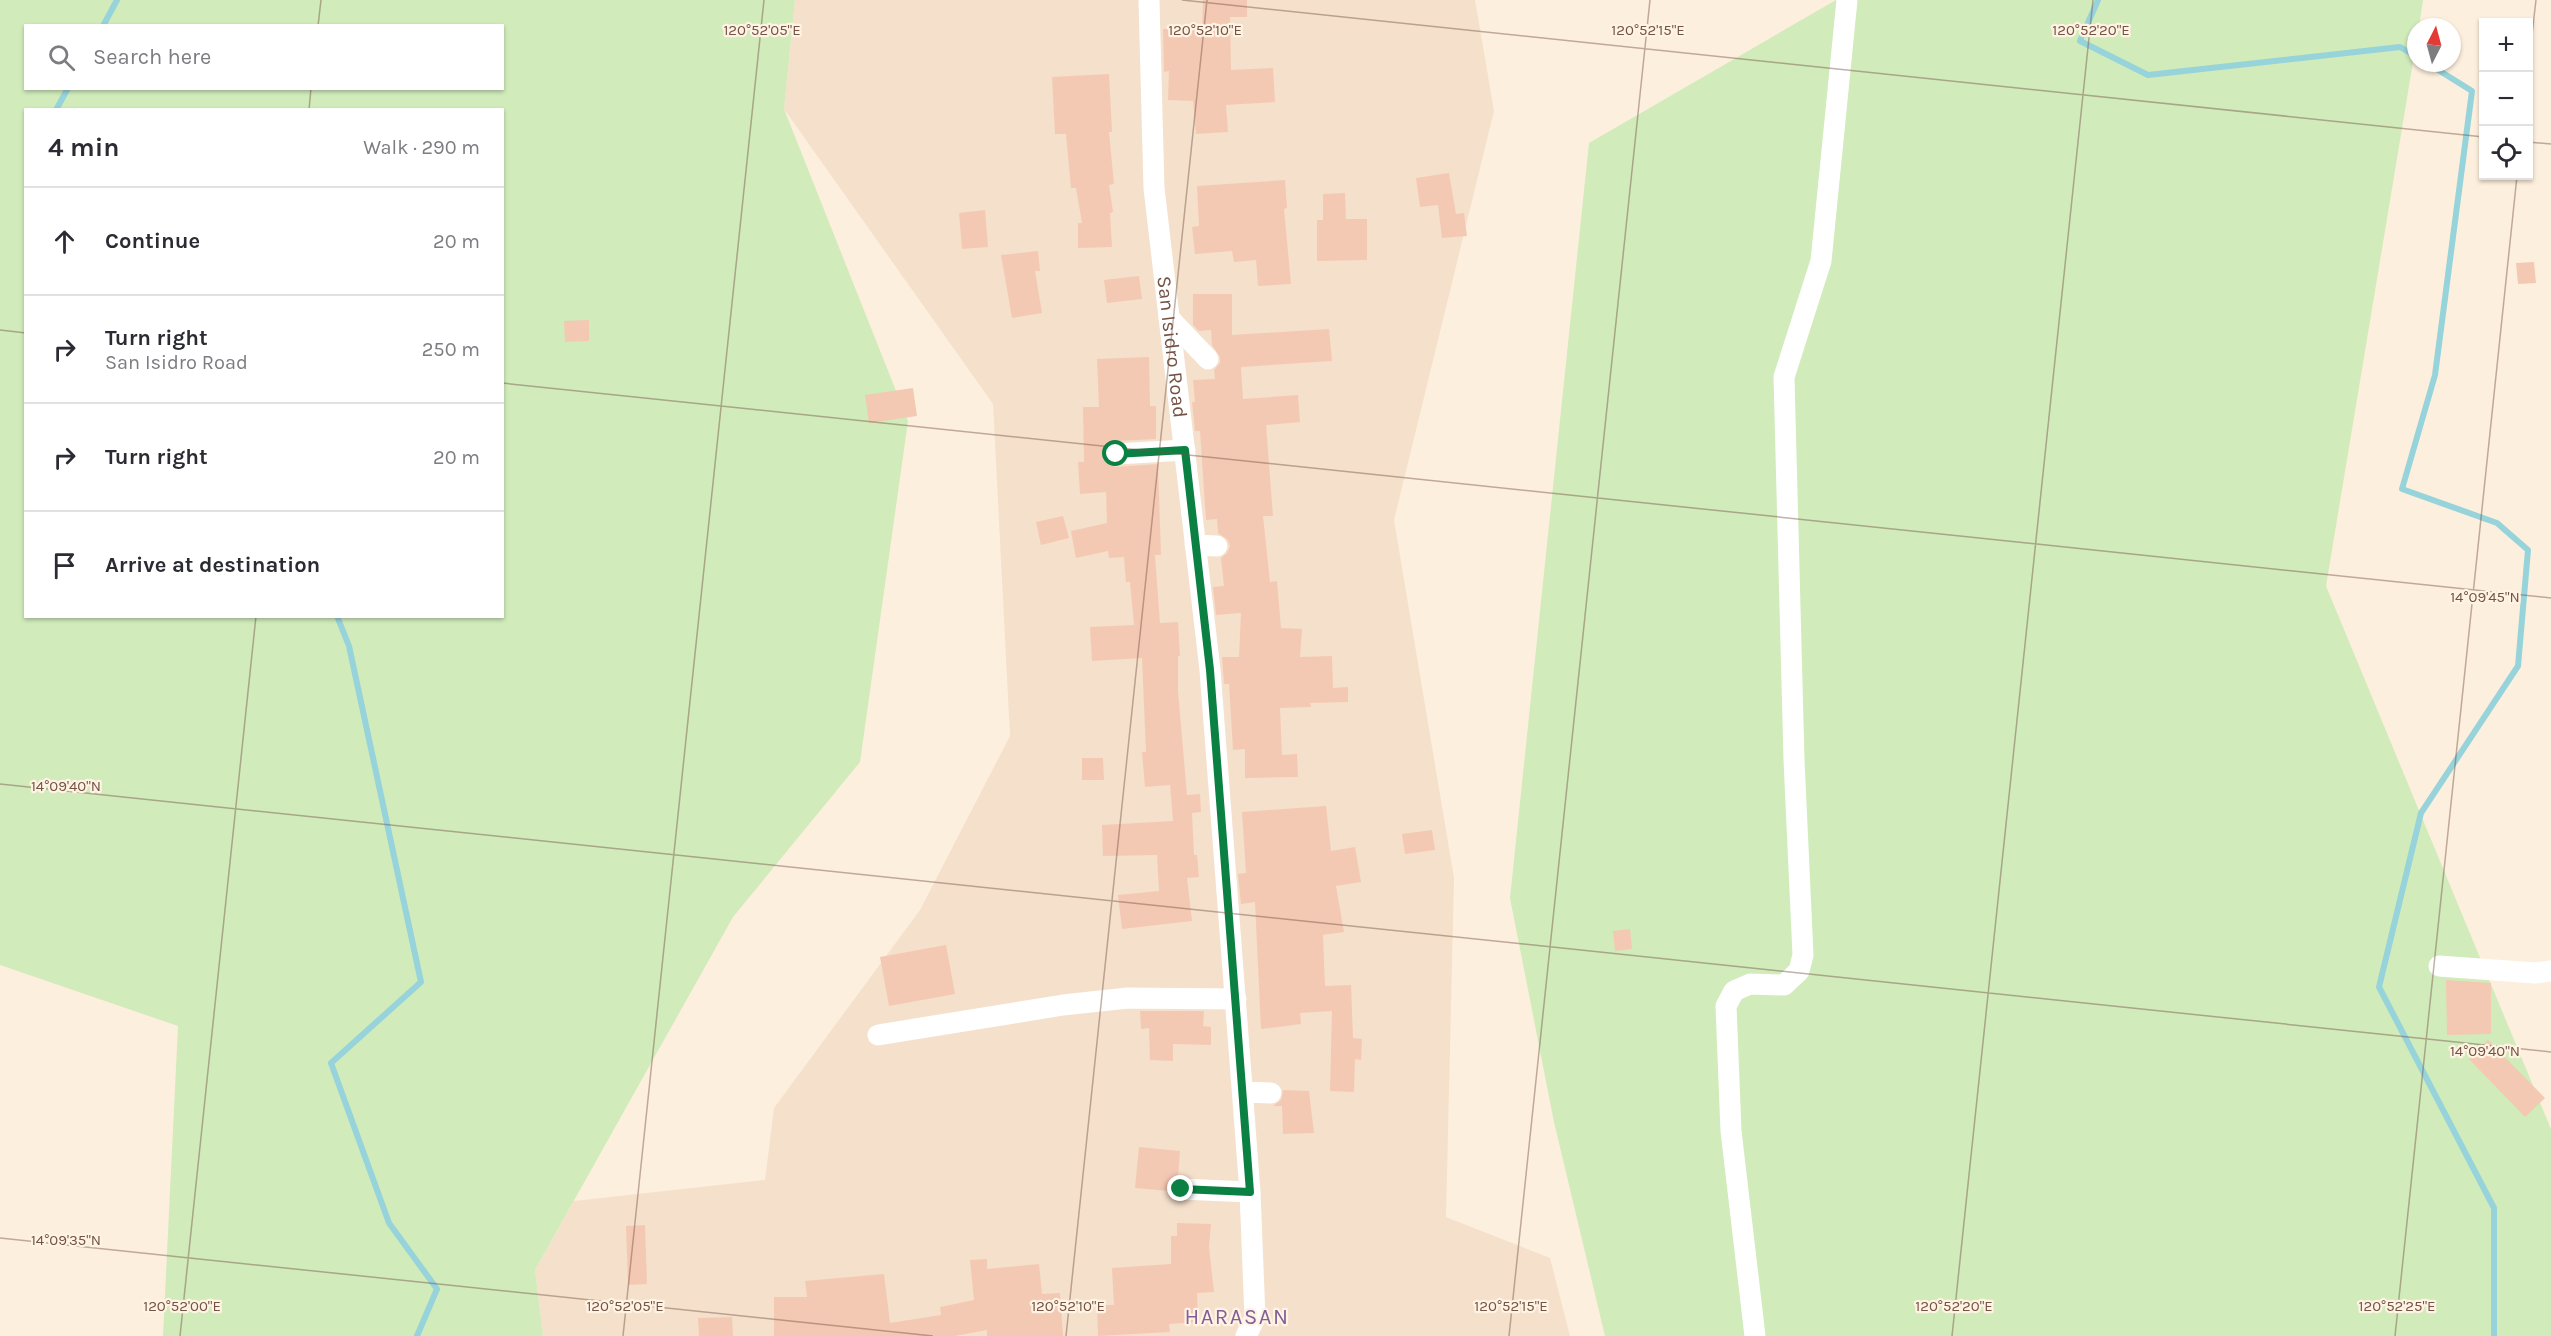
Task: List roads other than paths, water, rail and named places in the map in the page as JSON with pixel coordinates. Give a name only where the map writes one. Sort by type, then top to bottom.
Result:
[{"type":"street","name":"San Isidro Road","points":[[1149,0],[1154,188],[1210,670],[1243,1092],[1255,1318],[1246,1336]]},
{"type":"street","points":[[1755,1336],[1731,1131],[1726,1006],[1734,991],[1750,984],[1784,985],[1799,971],[1803,955],[1794,760],[1784,377],[1821,261],[1846,0]]},
{"type":"street","points":[[1169,318],[1208,359]]},
{"type":"street","points":[[1116,454],[1185,450]]},
{"type":"street","points":[[1195,545],[1217,546]]},
{"type":"street","points":[[2439,966],[2535,973],[2551,971]]},
{"type":"street","points":[[878,1035],[1063,1005],[1128,998],[1236,999]]},
{"type":"street","points":[[1243,1092],[1271,1093]]},
{"type":"street","points":[[1181,1189],[1250,1192]]},
{"type":"waterway","points":[[104,24],[117,0]]},
{"type":"waterway","points":[[2098,0],[2080,41],[2148,75],[2400,47],[2407,51]]},
{"type":"waterway","points":[[2441,72],[2472,91],[2435,375],[2402,489],[2497,523],[2528,550],[2518,666],[2421,813],[2379,987],[2494,1208],[2494,1336]]},
{"type":"waterway","points":[[57,108],[67,90]]},
{"type":"waterway","points":[[338,618],[349,646],[421,982],[331,1063],[389,1223],[437,1289],[417,1336]]},
{"type":"district","name":"HARASAN","points":[[1237,1317]]}]
